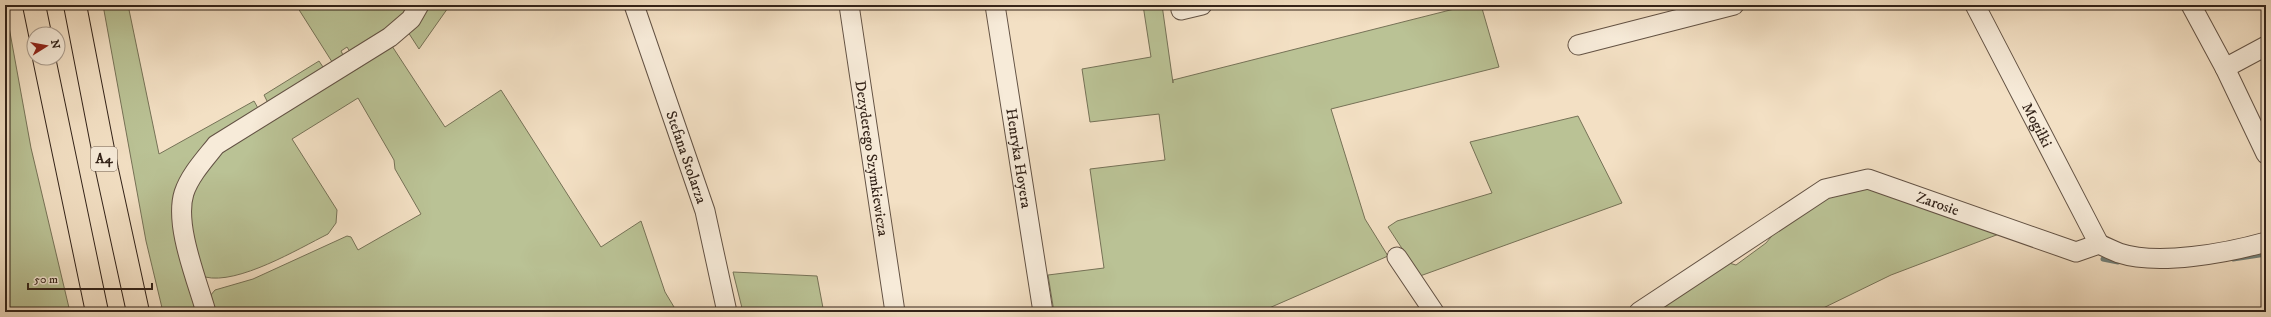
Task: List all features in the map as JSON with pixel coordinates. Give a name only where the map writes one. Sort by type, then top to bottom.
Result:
[{"type":"highway","points":[[34,5],[38,26]]},
{"type":"highway","name":"A4","points":[[75,5],[107,170],[138,312]]},
{"type":"highway","points":[[46,66],[97,312]]},
{"type":"street","points":[[206,312],[187,244],[181,214],[184,193],[200,165],[216,145],[390,37],[411,19],[419,5]]},
{"type":"street","name":"Stefana Stolarza","points":[[634,5],[705,211],[727,312]]},
{"type":"street","name":"Dezyderego Szymkiewicza","points":[[849,5],[894,312]]},
{"type":"street","name":"Henryka Hoyera","points":[[995,5],[1043,312]]},
{"type":"street","points":[[1181,10],[1202,5]]},
{"type":"street","points":[[1578,45],[1734,5]]},
{"type":"street","name":"Mogiłki","points":[[1976,5],[2099,244]]},
{"type":"street","points":[[2191,5],[2225,68],[2266,154]]},
{"type":"street","points":[[2225,68],[2266,46]]},
{"type":"street","name":"Zarosie","points":[[1638,312],[1825,189],[1868,179],[2076,252],[2099,244]]},
{"type":"street","points":[[2099,244],[2120,253],[2152,258],[2208,255],[2266,242]]},
{"type":"street","points":[[1398,256],[1434,312]]},
{"type":"green space","points":[[5,5],[31,148],[70,312],[5,312]]},
{"type":"green space","points":[[103,5],[128,5],[159,154],[254,101],[259,110],[199,150],[183,178],[199,312],[163,312],[146,241]]},
{"type":"green space","points":[[296,5],[411,5],[398,23],[352,55],[347,47],[341,51],[345,59],[334,65]]},
{"type":"green space","points":[[429,5],[450,5],[419,49],[408,32]]},
{"type":"green space","points":[[1143,5],[1162,5],[1173,83],[1173,80],[1470,5],[1481,5],[1499,67],[1331,109],[1365,219],[1388,256],[1260,312],[1054,312],[1048,275],[1104,268],[1090,169],[1165,160],[1159,114],[1090,122],[1082,69],[1151,57]]},
{"type":"green space","points":[[390,43],[445,127],[501,90],[601,247],[641,221],[665,292],[677,312],[212,312],[210,296],[215,290],[253,279],[347,236],[351,237],[358,250],[421,214],[395,169],[394,160],[358,98],[292,139],[337,210],[336,223],[328,234],[285,256],[251,271],[234,276],[219,278],[205,277],[192,239],[191,201],[196,185],[218,152],[362,66]]},
{"type":"green space","points":[[319,61],[325,70],[269,105],[264,95]]},
{"type":"green space","points":[[1578,116],[1622,203],[1420,276],[1388,227],[1397,221],[1492,193],[1470,142]]},
{"type":"green space","points":[[1869,187],[1999,234],[1891,275],[1815,312],[1652,312],[1729,263],[1736,265],[1766,243],[1776,231],[1835,192]]},
{"type":"green space","points":[[733,272],[817,276],[823,308],[799,312],[743,312]]},
{"type":"waterway","points":[[2233,259],[2266,254]]},
{"type":"waterway","points":[[2103,259],[2118,262]]}]
